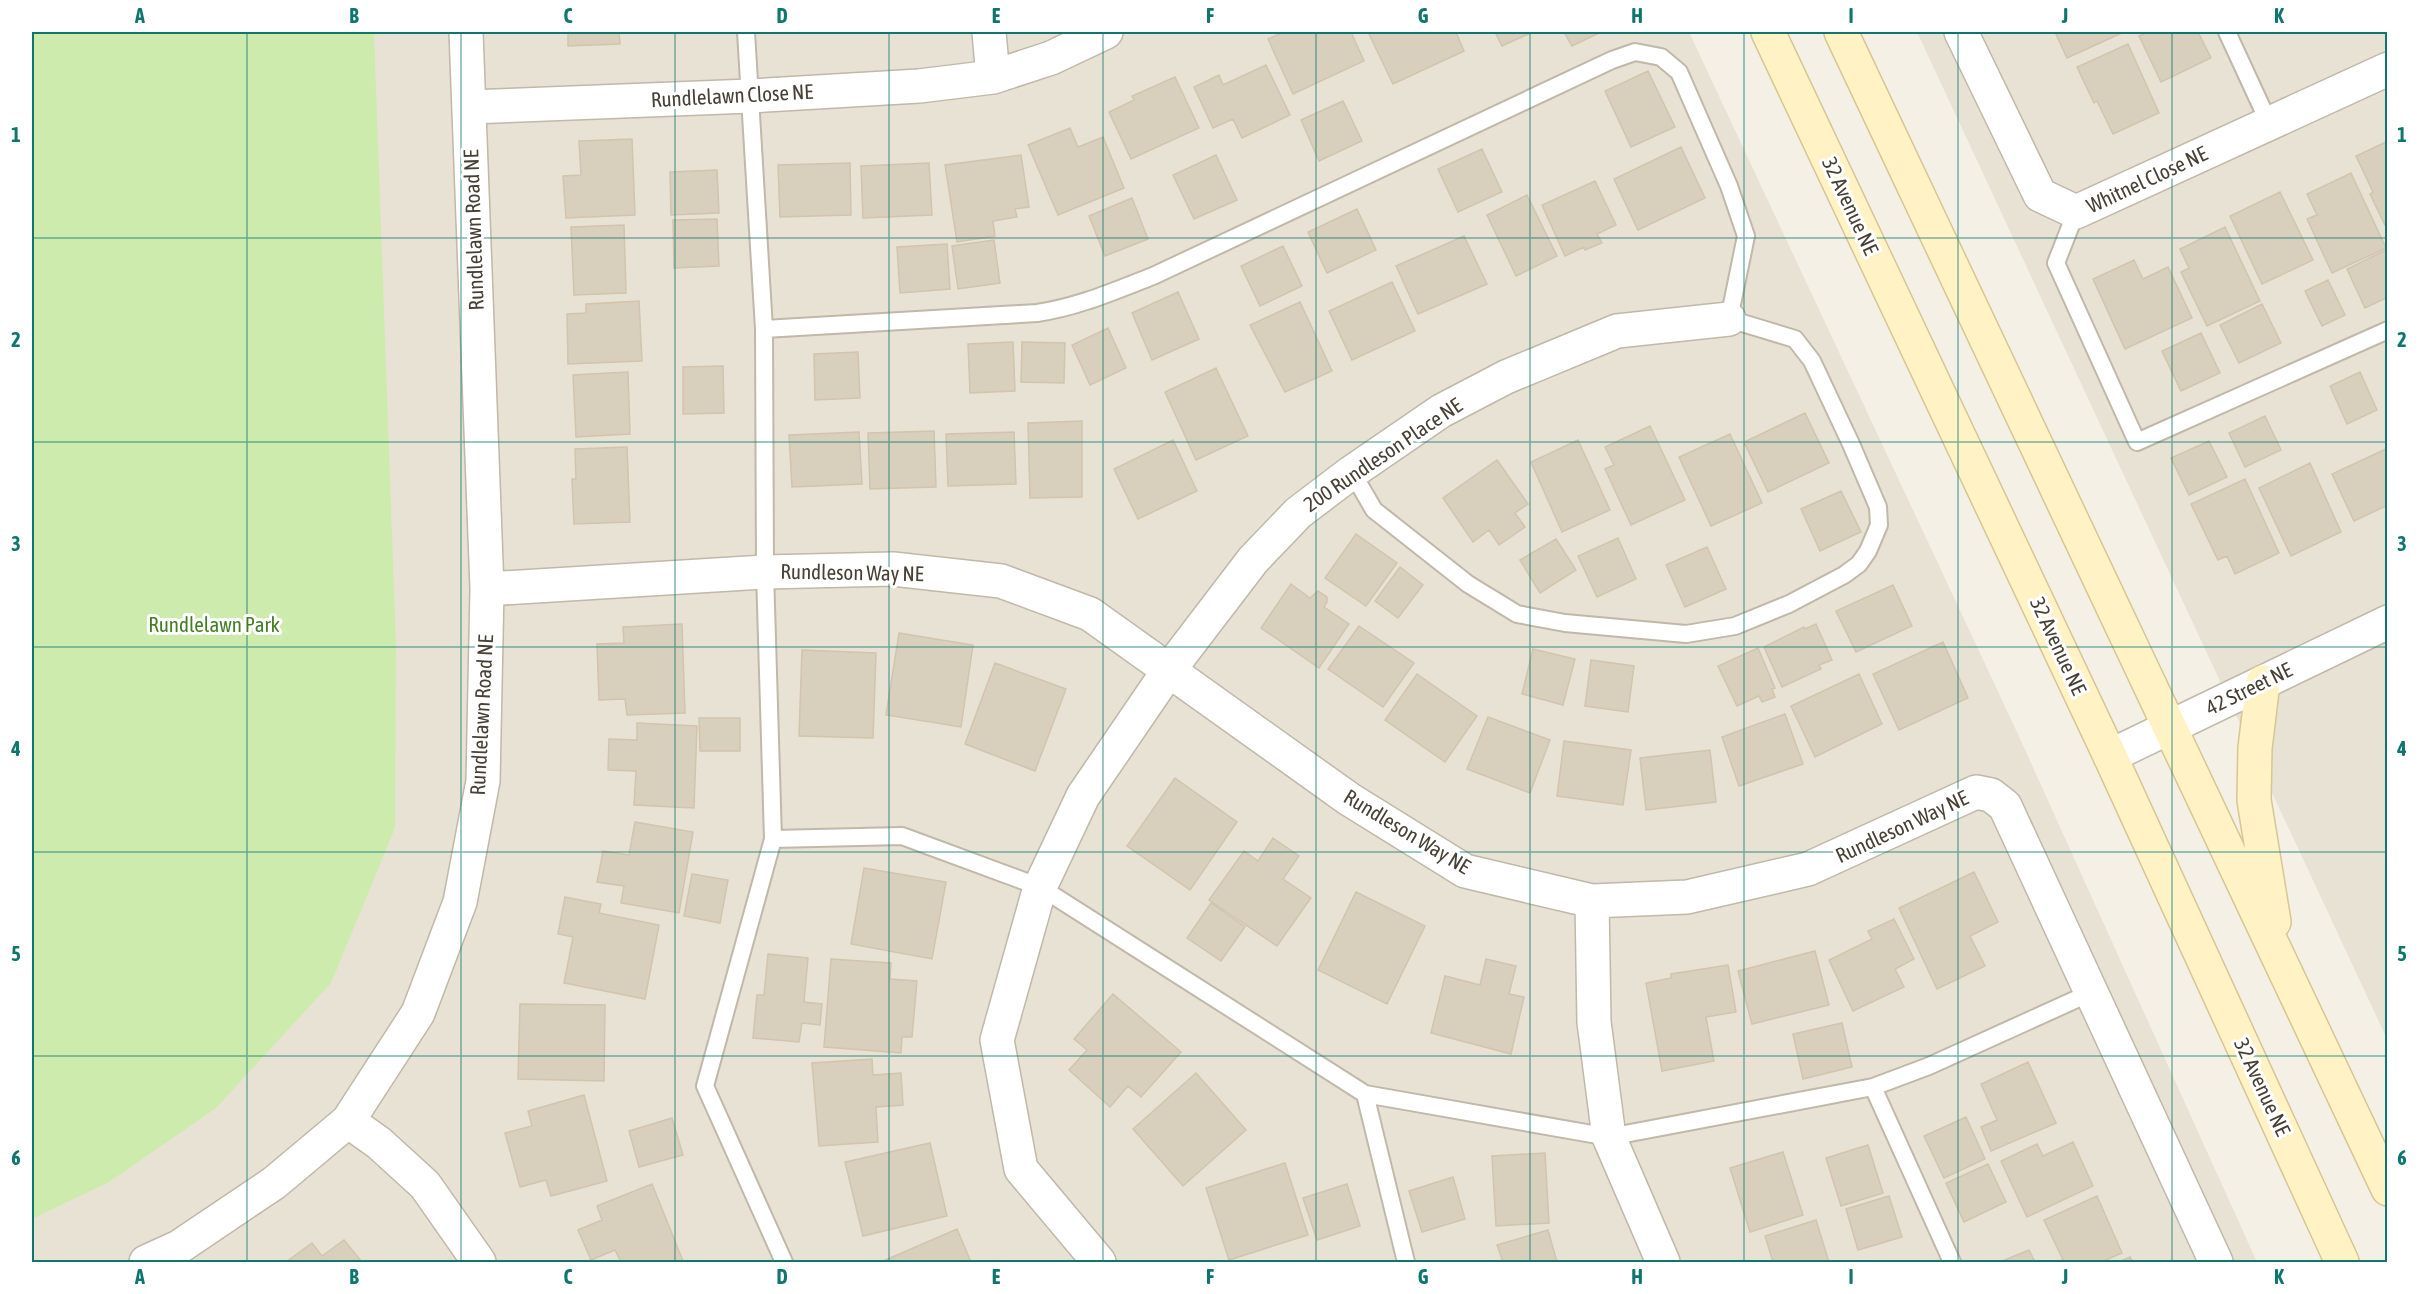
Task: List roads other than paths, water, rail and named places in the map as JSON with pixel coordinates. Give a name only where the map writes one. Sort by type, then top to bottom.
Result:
[{"type":"main road","name":"32 Avenue NE","points":[[1768,32],[2110,756],[2342,1263]]},
{"type":"main road","points":[[1841,32],[2388,1189]]},
{"type":"main road","points":[[2263,682],[2255,748],[2254,800],[2280,960]]},
{"type":"street","name":"Rundlelawn Road NE","points":[[146,1263],[183,1255],[348,1121],[418,1013],[460,902],[483,781],[487,589],[466,32]]},
{"type":"street","points":[[989,32],[993,76]]},
{"type":"street","name":"Rundlelawn Close NE","points":[[470,107],[750,96],[919,86],[993,76],[1051,58],[1106,32]]},
{"type":"street","name":"Whitnel Close NE","points":[[1961,32],[2040,195],[2076,213],[2388,69]]},
{"type":"street","name":"200 Rundleson Place NE","points":[[1099,1263],[1021,1169],[997,1040],[1040,887],[1083,796],[1169,670],[1253,560],[1298,513],[1352,472],[1441,411],[1506,377],[1617,331],[1729,319]]},
{"type":"street","name":"Rundleson Way NE","points":[[487,589],[765,572],[893,569],[1001,581],[1090,614],[1349,799],[1465,871],[1592,901],[1687,897],[1808,870],[1976,792],[1991,795],[2005,806],[2216,1263]]},
{"type":"street","name":"42 Street NE","points":[[2110,756],[2388,622]]},
{"type":"street","points":[[1592,901],[1594,1022],[1610,1137],[1663,1263]]},
{"type":"street","points":[[348,1121],[379,1143],[425,1185],[478,1263]]},
{"type":"lane","points":[[746,32],[764,329],[765,572],[773,839],[705,1086],[784,1263]]},
{"type":"lane","points":[[2227,32],[2269,123]]},
{"type":"lane","points":[[764,329],[1037,313],[1065,309],[1153,276],[1612,60],[1635,52],[1660,57],[1679,72],[1729,186],[1746,236],[1729,319],[1795,339],[1812,361],[1878,507],[1879,525],[1868,551],[1859,564],[1844,575],[1789,603],[1735,626],[1686,634],[1565,623],[1517,614],[1468,584],[1374,510],[1352,472]]},
{"type":"lane","points":[[2076,213],[2055,263],[2137,442],[2388,330]]},
{"type":"lane","points":[[773,839],[902,836],[1040,887],[1365,1094],[1610,1137],[1874,1087],[1929,1066],[2090,993]]},
{"type":"lane","points":[[1874,1087],[1952,1263]]},
{"type":"lane","points":[[1365,1094],[1406,1263]]},
{"type":"park label","name":"Rundlelawn Park","points":[[214,625]]}]
